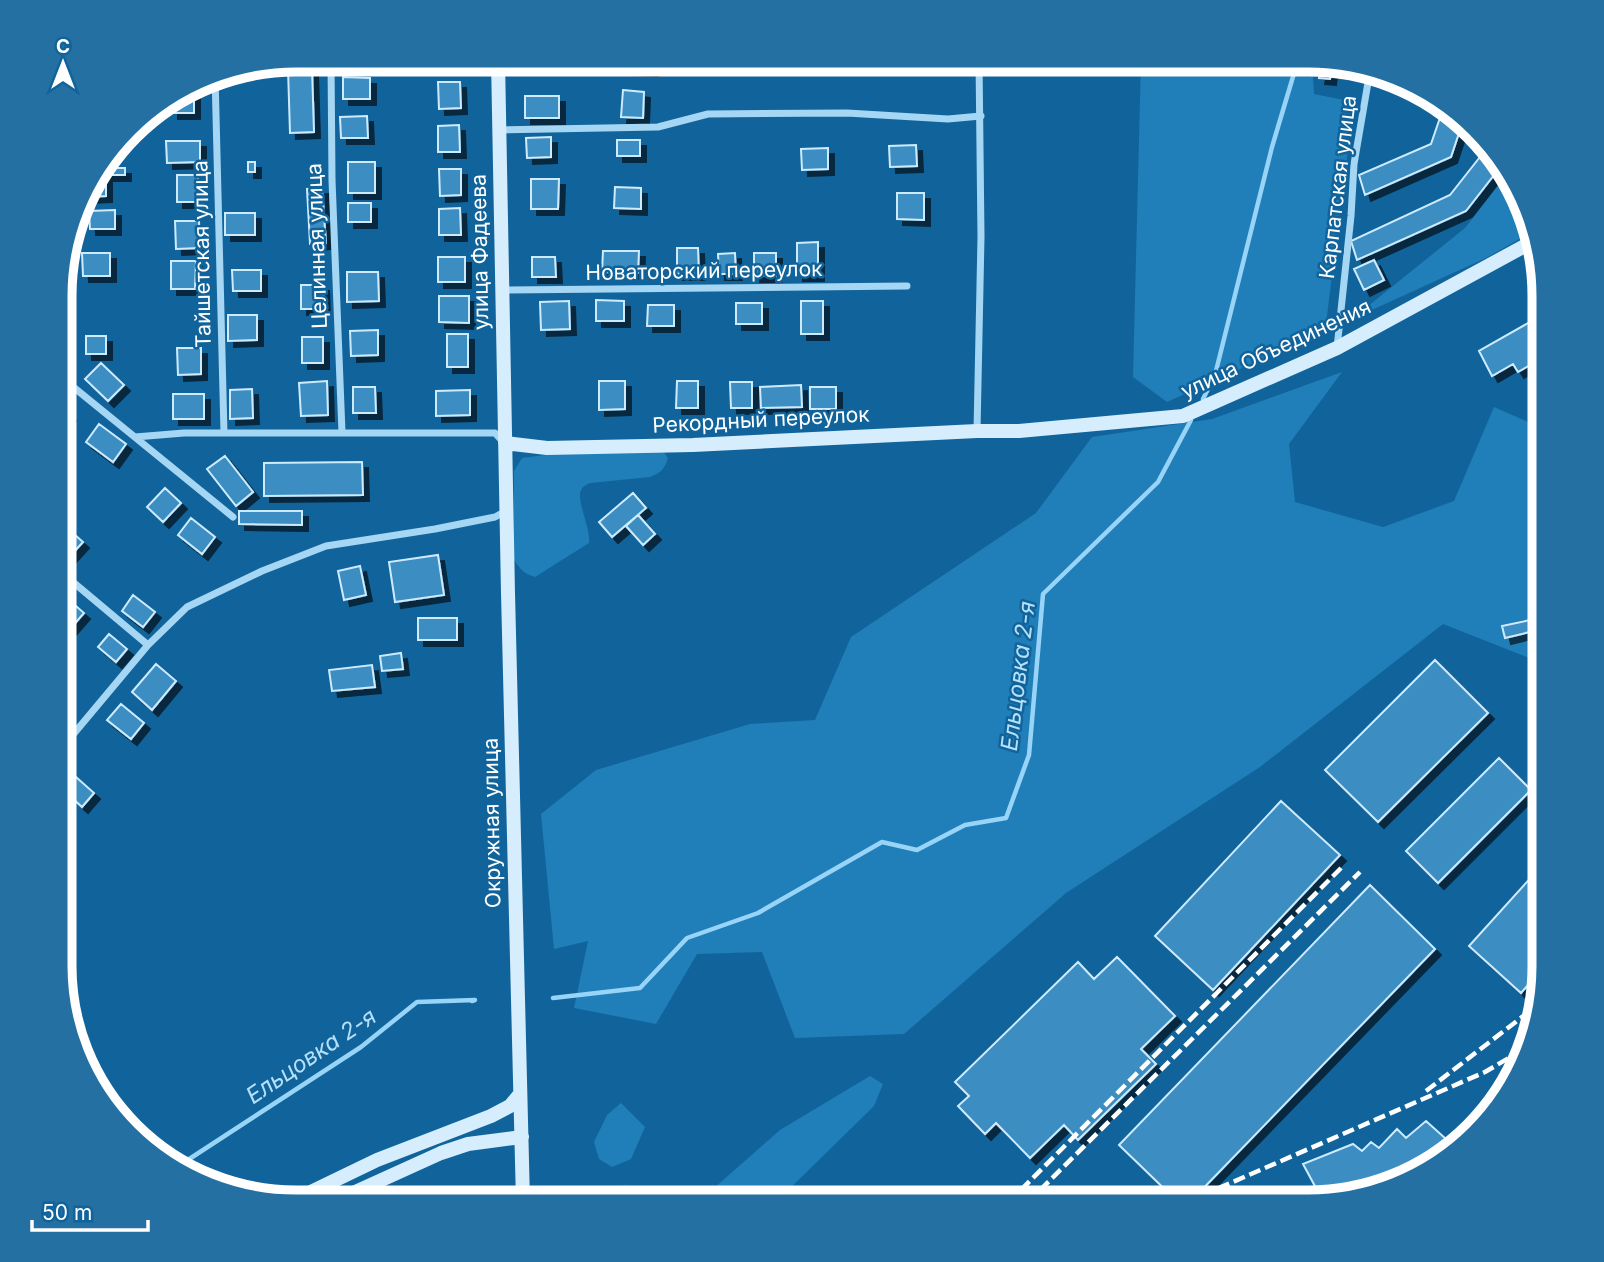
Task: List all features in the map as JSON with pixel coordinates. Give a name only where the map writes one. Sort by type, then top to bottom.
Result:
[{"type":"main road","name":"улица Фадеева","points":[[498,72],[505,443]]},
{"type":"main road","name":"улица Объединения","points":[[1019,431],[1183,416],[1337,348],[1526,245]]},
{"type":"main road","name":"Рекордный переулок","points":[[505,443],[547,448],[693,445],[1019,431]]},
{"type":"main road","name":"Окружная улица","points":[[505,443],[523,1190]]},
{"type":"main road","points":[[315,1190],[377,1160],[491,1116],[510,1106],[520,1094]]},
{"type":"main road","points":[[359,1190],[441,1153],[468,1144],[522,1137]]},
{"type":"street","name":"Целинная улица","points":[[331,72],[332,180],[342,432]]},
{"type":"street","points":[[978,431],[979,72]]},
{"type":"street","name":"Карпатская улица","points":[[1337,348],[1354,164],[1368,80]]},
{"type":"street","name":"Тайшетская улица","points":[[215,88],[224,433]]},
{"type":"street","points":[[499,130],[658,127],[708,114],[847,114],[948,119],[981,116]]},
{"type":"street","name":"Новаторский переулок","points":[[502,290],[906,286]]},
{"type":"street","points":[[72,386],[233,517]]},
{"type":"street","points":[[135,437],[224,433],[495,432],[505,443]]},
{"type":"street","points":[[72,736],[148,645],[187,607],[262,571],[326,547],[435,529],[495,517],[507,511]]},
{"type":"street","points":[[72,581],[148,645]]},
{"type":"shaded area","points":[[1141,72],[1313,72],[1314,94],[1354,102],[1325,331],[1167,402],[1133,377]]},
{"type":"shaded area","points":[[1501,182],[1524,237],[1486,258],[1352,319],[1465,228]]},
{"type":"shaded area","points":[[1342,372],[1289,444],[1295,502],[1383,527],[1454,501],[1494,407],[1532,424],[1532,659],[1443,624],[1260,767],[1066,893],[904,1034],[795,1038],[762,952],[697,954],[656,1024],[574,1008],[588,941],[554,949],[541,814],[596,770],[750,724],[815,720],[851,637],[1036,513],[1092,437],[1212,419]]},
{"type":"shaded area","points":[[663,451],[668,458],[667,462],[662,470],[650,477],[590,483],[583,487],[580,501],[589,543],[535,577],[518,566],[514,560],[514,471],[522,458],[560,453]]},
{"type":"shaded area","points":[[870,1076],[883,1084],[874,1106],[788,1190],[695,1190],[713,1189],[780,1130]]},
{"type":"shaded area","points":[[621,1103],[645,1127],[631,1159],[612,1167],[599,1159],[594,1142],[607,1115]]},
{"type":"shaded area","points":[[625,1185],[650,1190],[613,1190]]},
{"type":"building","points":[[288,72],[312,72],[314,132],[290,133]]},
{"type":"building","points":[[1320,72],[1331,73],[1330,79],[1319,78]]},
{"type":"building","points":[[343,77],[370,78],[370,99],[343,99]]},
{"type":"building","points":[[438,82],[460,82],[461,108],[439,109]]},
{"type":"building","points":[[623,90],[644,92],[643,118],[621,117]]},
{"type":"building","points":[[525,96],[559,96],[559,118],[525,118]]},
{"type":"building","points":[[194,97],[194,113],[172,113],[172,110]]},
{"type":"building","points":[[1441,115],[1460,131],[1451,157],[1365,195],[1359,175],[1431,144]]},
{"type":"building","points":[[367,116],[368,138],[341,138],[340,117]]},
{"type":"building","points":[[459,125],[460,152],[438,152],[438,126]]},
{"type":"building","points":[[551,137],[551,157],[527,158],[526,138]]},
{"type":"building","points":[[617,140],[640,140],[640,156],[617,156]]},
{"type":"building","points":[[166,141],[200,141],[200,162],[167,163]]},
{"type":"building","points":[[916,145],[917,166],[890,167],[889,146]]},
{"type":"building","points":[[828,148],[828,169],[802,170],[801,149]]},
{"type":"building","points":[[1482,154],[1495,173],[1466,211],[1357,260],[1351,241],[1450,195]]},
{"type":"building","points":[[248,162],[255,162],[255,172],[248,172]]},
{"type":"building","points":[[348,162],[375,162],[375,193],[348,193]]},
{"type":"building","points":[[111,168],[125,168],[125,175],[107,175]]},
{"type":"building","points":[[439,169],[461,169],[461,195],[440,196]]},
{"type":"building","points":[[177,175],[198,175],[198,202],[177,202]]},
{"type":"building","points":[[106,177],[106,196],[95,197]]},
{"type":"building","points":[[531,179],[559,179],[558,209],[531,209]]},
{"type":"building","points":[[615,187],[641,188],[641,209],[614,208]]},
{"type":"building","points":[[322,188],[326,243],[310,244],[307,189]]},
{"type":"building","points":[[897,193],[924,193],[924,220],[897,219]]},
{"type":"building","points":[[348,203],[371,203],[371,222],[348,222]]},
{"type":"building","points":[[460,208],[461,235],[439,235],[439,209]]},
{"type":"building","points":[[115,210],[115,229],[90,229],[89,211]]},
{"type":"building","points":[[225,213],[255,213],[255,235],[225,235]]},
{"type":"building","points":[[175,221],[199,221],[200,248],[176,249]]},
{"type":"building","points":[[818,242],[818,275],[797,275],[797,243]]},
{"type":"building","points":[[677,248],[698,248],[699,274],[677,274]]},
{"type":"building","points":[[603,251],[639,251],[638,273],[602,272]]},
{"type":"building","points":[[82,253],[110,253],[110,276],[83,276]]},
{"type":"building","points":[[735,253],[736,274],[719,274],[718,254]]},
{"type":"building","points":[[754,253],[776,253],[776,276],[754,276]]},
{"type":"building","points":[[438,257],[465,257],[465,282],[438,282]]},
{"type":"building","points":[[532,257],[555,257],[556,277],[532,277]]},
{"type":"building","points":[[1374,260],[1384,280],[1364,290],[1354,269]]},
{"type":"building","points":[[171,261],[196,261],[195,289],[171,289]]},
{"type":"building","points":[[232,270],[261,270],[261,291],[233,291]]},
{"type":"building","points":[[347,272],[378,272],[379,301],[347,302]]},
{"type":"building","points":[[301,285],[323,285],[324,309],[301,309]]},
{"type":"building","points":[[439,296],[469,296],[469,323],[439,322]]},
{"type":"building","points":[[596,300],[624,301],[624,321],[596,321]]},
{"type":"building","points":[[569,301],[570,329],[541,330],[540,302]]},
{"type":"building","points":[[801,301],[823,301],[823,334],[801,334]]},
{"type":"building","points":[[736,303],[762,303],[762,324],[736,324]]},
{"type":"building","points":[[648,305],[674,305],[674,326],[647,326]]},
{"type":"building","points":[[228,315],[257,315],[257,340],[228,341]]},
{"type":"building","points":[[1532,321],[1532,364],[1518,372],[1513,364],[1492,376],[1479,351]]},
{"type":"building","points":[[378,330],[378,355],[351,356],[350,331]]},
{"type":"building","points":[[447,334],[468,334],[468,367],[447,367]]},
{"type":"building","points":[[86,336],[106,336],[106,354],[86,354]]},
{"type":"building","points":[[302,337],[323,337],[323,363],[302,363]]},
{"type":"building","points":[[177,348],[201,348],[201,374],[178,375]]},
{"type":"building","points":[[101,363],[124,385],[108,401],[85,379]]},
{"type":"building","points":[[327,381],[328,415],[301,416],[299,383]]},
{"type":"building","points":[[599,381],[625,381],[625,409],[599,410]]},
{"type":"building","points":[[677,381],[698,381],[698,408],[676,408]]},
{"type":"building","points":[[730,382],[752,382],[752,408],[731,408]]},
{"type":"building","points":[[801,385],[802,407],[761,408],[760,387]]},
{"type":"building","points":[[353,387],[375,387],[376,413],[353,413]]},
{"type":"building","points":[[810,387],[836,387],[836,409],[810,409]]},
{"type":"building","points":[[252,389],[253,418],[230,419],[230,390]]},
{"type":"building","points":[[470,390],[470,415],[436,416],[436,391]]},
{"type":"building","points":[[173,394],[204,394],[204,419],[173,419]]},
{"type":"building","points":[[99,424],[126,444],[113,462],[86,442]]},
{"type":"building","points":[[225,456],[253,492],[236,506],[207,469]]},
{"type":"building","points":[[362,462],[363,495],[264,496],[264,463]]},
{"type":"building","points":[[165,488],[181,503],[163,522],[147,507]]},
{"type":"building","points":[[633,493],[646,508],[612,537],[599,522]]},
{"type":"building","points":[[239,511],[302,511],[302,525],[239,524]]},
{"type":"building","points":[[638,515],[655,534],[643,545],[626,526]]},
{"type":"building","points":[[191,518],[215,537],[202,554],[178,535]]},
{"type":"building","points":[[72,532],[83,542],[72,554]]},
{"type":"building","points":[[438,555],[444,595],[395,602],[389,562]]},
{"type":"building","points":[[360,566],[366,595],[344,600],[338,571]]},
{"type":"building","points":[[133,595],[155,612],[143,627],[122,611]]},
{"type":"building","points":[[72,603],[84,613],[72,627]]},
{"type":"building","points":[[418,618],[457,618],[457,640],[418,640]]},
{"type":"building","points":[[1532,620],[1532,631],[1505,638],[1502,626]]},
{"type":"building","points":[[109,634],[127,649],[116,662],[98,647]]},
{"type":"building","points":[[401,653],[403,669],[382,671],[380,656]]},
{"type":"building","points":[[1435,660],[1488,713],[1378,822],[1325,770]]},
{"type":"building","points":[[156,664],[176,681],[152,710],[132,692]]},
{"type":"building","points":[[372,665],[375,687],[332,691],[329,670]]},
{"type":"building","points":[[121,704],[144,723],[131,739],[107,720]]},
{"type":"building","points":[[1499,758],[1531,790],[1438,883],[1406,851]]},
{"type":"building","points":[[72,773],[94,793],[82,807],[72,798]]},
{"type":"building","points":[[1281,801],[1340,855],[1213,990],[1155,936]]},
{"type":"building","points":[[1532,876],[1532,981],[1521,993],[1469,946]]},
{"type":"building","points":[[1370,885],[1435,949],[1202,1190],[1166,1190],[1119,1145]]},
{"type":"building","points":[[1117,957],[1175,1016],[1141,1049],[1156,1064],[1078,1140],[1064,1125],[1030,1158],[996,1123],[985,1134],[958,1106],[969,1096],[955,1082],[1078,962],[1094,979]]},
{"type":"building","points":[[1426,1121],[1446,1139],[1433,1153],[1407,1167],[1352,1186],[1317,1190],[1303,1164],[1353,1144],[1362,1151],[1371,1142],[1379,1148],[1397,1129],[1406,1138]]},
{"type":"waterway","name":"Ельцовка 2-я","points":[[1203,399],[1215,375],[1272,147],[1294,72]]},
{"type":"waterway","name":"Ельцовка 2-я","points":[[553,998],[640,988],[687,938],[758,913],[882,842],[917,850],[965,825],[1006,818],[1029,755],[1043,594],[1158,482],[1191,420]]},
{"type":"waterway","name":"Ельцовка 2-я","points":[[186,1161],[361,1047],[417,1002],[475,1000],[472,1001]]},
{"type":"railway","points":[[1021,1190],[1344,865]]},
{"type":"railway","points":[[1040,1190],[1360,872]]},
{"type":"railway","points":[[1426,1091],[1527,1013]]},
{"type":"railway","points":[[1215,1190],[1485,1072],[1513,1055]]}]
